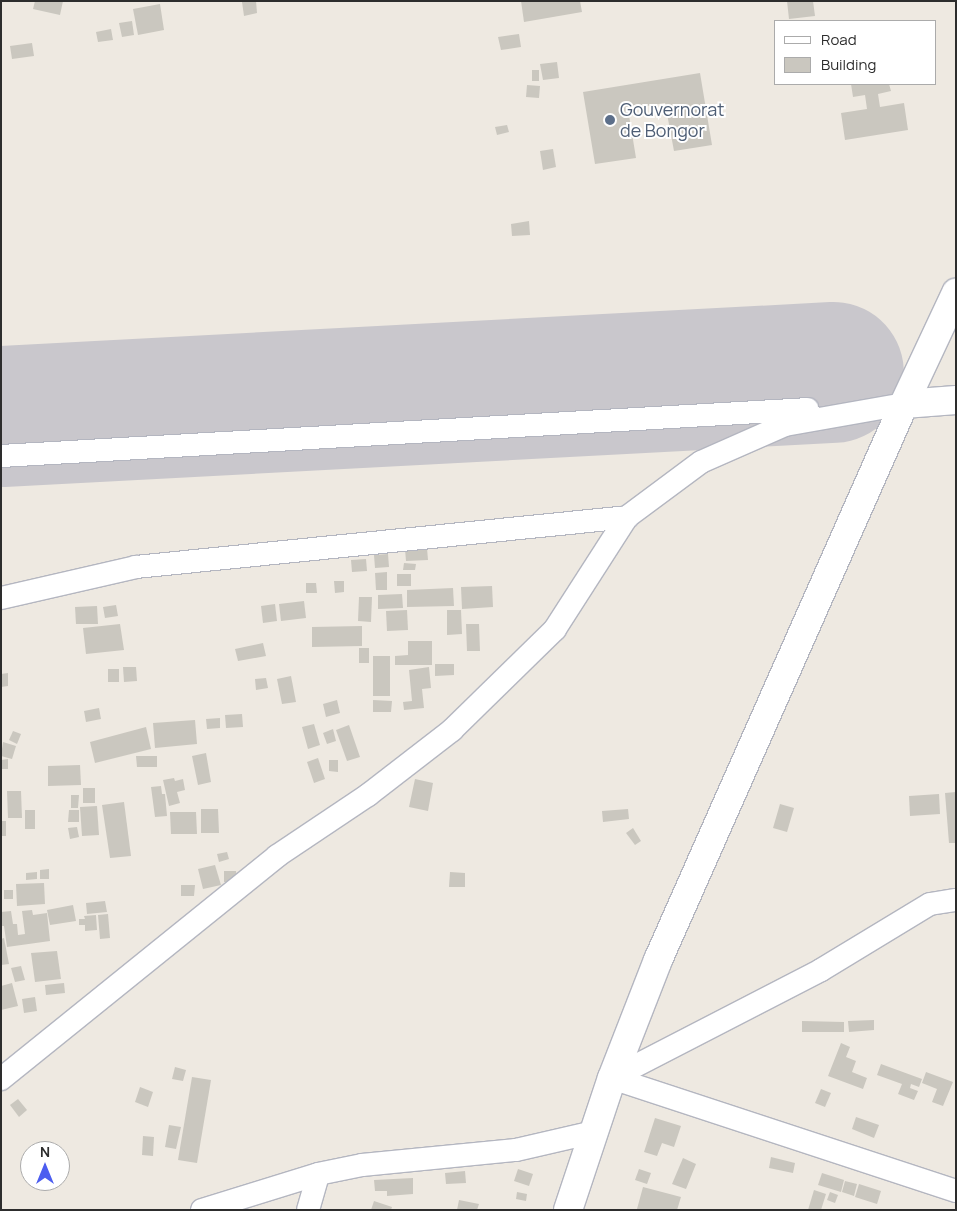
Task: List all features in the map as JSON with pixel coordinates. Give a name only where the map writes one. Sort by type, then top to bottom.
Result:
[{"type":"street","points":[[568,1210],[612,1078],[662,952],[904,404],[956,292]]},
{"type":"street","points":[[1,456],[956,400]]},
{"type":"street","points":[[1,1079],[277,856],[368,795],[452,730],[555,629],[627,517],[701,462],[785,425],[904,404]]},
{"type":"street","points":[[1,598],[136,567],[627,517]]},
{"type":"street","points":[[612,1078],[821,970],[930,904],[956,900]]},
{"type":"street","points":[[612,1078],[956,1192]]},
{"type":"street","points":[[202,1210],[318,1174],[362,1165],[516,1150],[594,1132]]},
{"type":"street","points":[[308,1210],[318,1174]]},
{"type":"building","points":[[35,1],[63,1],[60,15],[33,9]]},
{"type":"building","points":[[256,1],[257,13],[244,16],[242,2]]},
{"type":"building","points":[[521,1],[580,1],[582,12],[524,22]]},
{"type":"building","points":[[787,1],[813,1],[815,16],[789,19]]},
{"type":"building","points":[[160,4],[164,30],[138,35],[133,9]]},
{"type":"building","points":[[132,21],[134,35],[122,37],[119,23]]},
{"type":"building","points":[[111,29],[113,40],[98,42],[96,32]]},
{"type":"building","points":[[519,34],[521,47],[501,50],[498,37]]},
{"type":"building","points":[[32,43],[34,56],[12,59],[10,46]]},
{"type":"building","points":[[557,62],[559,78],[543,80],[540,64]]},
{"type":"building","points":[[532,70],[539,70],[539,81],[532,81]]},
{"type":"building","points":[[700,73],[712,145],[674,151],[665,103],[628,109],[636,158],[595,164],[583,92]]},
{"type":"building","points":[[527,85],[540,86],[539,98],[526,97]]},
{"type":"building","points":[[851,85],[889,85],[891,91],[878,94],[880,107],[904,103],[908,130],[845,140],[841,113],[867,109],[865,95],[853,97]]},
{"type":"building","points":[[507,125],[509,132],[497,135],[495,127]]},
{"type":"building","points":[[553,149],[556,167],[543,170],[540,151]]},
{"type":"building","points":[[529,221],[530,235],[512,236],[511,224]]},
{"type":"building","points":[[427,548],[428,560],[406,561],[405,549]]},
{"type":"building","points":[[388,554],[389,567],[375,568],[374,555]]},
{"type":"building","points":[[366,559],[367,571],[352,572],[351,560]]},
{"type":"building","points":[[404,563],[416,564],[415,570],[403,570]]},
{"type":"building","points":[[387,572],[387,590],[376,590],[375,573]]},
{"type":"building","points":[[397,574],[411,574],[411,586],[397,586]]},
{"type":"building","points":[[334,581],[344,581],[344,592],[335,593]]},
{"type":"building","points":[[306,583],[316,583],[317,593],[306,593]]},
{"type":"building","points":[[492,586],[493,607],[462,609],[461,587]]},
{"type":"building","points":[[453,588],[454,606],[407,607],[407,590]]},
{"type":"building","points":[[402,594],[403,608],[378,609],[378,595]]},
{"type":"building","points":[[359,597],[372,597],[371,622],[358,621]]},
{"type":"building","points":[[304,601],[306,618],[281,621],[279,604]]},
{"type":"building","points":[[275,604],[277,621],[263,623],[261,606]]},
{"type":"building","points":[[116,605],[118,616],[105,618],[103,607]]},
{"type":"building","points":[[97,606],[98,624],[76,624],[75,607]]},
{"type":"building","points":[[407,610],[408,630],[387,631],[386,611]]},
{"type":"building","points":[[447,610],[461,610],[462,634],[447,635]]},
{"type":"building","points":[[120,624],[124,650],[86,654],[83,628]]},
{"type":"building","points":[[466,624],[479,624],[480,651],[467,651]]},
{"type":"building","points":[[362,626],[362,646],[312,647],[312,627]]},
{"type":"building","points":[[408,641],[432,641],[432,665],[395,665],[395,656],[408,655]]},
{"type":"building","points":[[263,643],[266,656],[238,661],[235,649]]},
{"type":"building","points":[[359,648],[369,648],[369,663],[359,663]]},
{"type":"building","points":[[373,656],[390,656],[390,696],[373,696]]},
{"type":"building","points":[[435,664],[454,664],[454,675],[435,676]]},
{"type":"building","points":[[123,667],[136,667],[137,681],[124,682]]},
{"type":"building","points":[[429,667],[431,688],[422,689],[424,708],[404,710],[403,702],[412,701],[409,670]]},
{"type":"building","points":[[108,669],[119,669],[119,682],[108,682]]},
{"type":"building","points":[[8,673],[8,686],[1,687],[1,674]]},
{"type":"building","points":[[291,676],[296,702],[282,704],[277,679]]},
{"type":"building","points":[[266,678],[268,688],[256,690],[255,679]]},
{"type":"building","points":[[337,700],[340,713],[326,717],[323,704]]},
{"type":"building","points":[[373,700],[392,701],[391,712],[373,712]]},
{"type":"building","points":[[99,708],[101,719],[86,722],[84,711]]},
{"type":"building","points":[[242,714],[243,727],[226,728],[225,715]]},
{"type":"building","points":[[220,718],[220,728],[207,729],[206,719]]},
{"type":"building","points":[[195,720],[197,744],[155,748],[153,723]]},
{"type":"building","points":[[314,724],[320,745],[308,749],[302,727]]},
{"type":"building","points":[[349,725],[360,757],[347,761],[336,730]]},
{"type":"building","points":[[146,727],[151,749],[95,763],[90,742]]},
{"type":"building","points":[[333,729],[336,741],[327,744],[323,733]]},
{"type":"building","points":[[13,731],[21,734],[17,744],[9,740]]},
{"type":"building","points":[[3,742],[16,746],[12,759],[1,756]]},
{"type":"building","points":[[206,753],[211,782],[198,785],[192,756]]},
{"type":"building","points":[[136,756],[157,756],[157,767],[137,767]]},
{"type":"building","points":[[318,758],[325,779],[314,783],[307,762]]},
{"type":"building","points":[[8,759],[8,769],[1,769],[1,760]]},
{"type":"building","points":[[329,760],[338,760],[338,772],[329,771]]},
{"type":"building","points":[[80,765],[81,785],[48,786],[48,766]]},
{"type":"building","points":[[174,778],[175,781],[183,779],[185,790],[177,792],[180,803],[169,806],[163,780]]},
{"type":"building","points":[[415,779],[433,783],[428,811],[409,807]]},
{"type":"building","points":[[161,786],[162,794],[165,794],[167,816],[155,817],[151,787]]},
{"type":"building","points":[[83,788],[95,788],[95,803],[83,803]]},
{"type":"building","points":[[7,791],[21,791],[22,818],[8,818]]},
{"type":"building","points":[[956,792],[956,843],[949,843],[945,793]]},
{"type":"building","points":[[939,794],[940,814],[910,816],[909,796]]},
{"type":"building","points":[[71,795],[79,795],[78,808],[71,808]]},
{"type":"building","points":[[124,802],[131,856],[110,858],[102,805]]},
{"type":"building","points":[[780,804],[794,808],[787,832],[773,828]]},
{"type":"building","points":[[97,806],[99,835],[82,836],[80,807]]},
{"type":"building","points":[[201,809],[218,809],[219,833],[201,833]]},
{"type":"building","points":[[628,809],[629,819],[603,822],[602,811]]},
{"type":"building","points":[[25,810],[35,810],[35,829],[25,829]]},
{"type":"building","points":[[69,810],[79,810],[79,822],[68,822]]},
{"type":"building","points":[[170,812],[196,812],[197,834],[171,834]]},
{"type":"building","points":[[1,821],[6,821],[6,836],[1,836]]},
{"type":"building","points":[[77,827],[79,837],[70,839],[68,828]]},
{"type":"building","points":[[633,828],[641,841],[635,845],[626,833]]},
{"type":"building","points":[[227,852],[229,859],[219,862],[217,854]]},
{"type":"building","points":[[215,865],[221,885],[203,889],[198,869]]},
{"type":"building","points":[[49,869],[49,879],[40,879],[40,870]]},
{"type":"building","points":[[224,871],[236,871],[237,882],[224,882]]},
{"type":"building","points":[[37,872],[37,879],[26,880],[26,873]]},
{"type":"building","points":[[450,872],[465,873],[465,887],[449,887]]},
{"type":"building","points":[[44,883],[45,904],[17,906],[16,884]]},
{"type":"building","points":[[181,885],[195,885],[194,896],[181,896]]},
{"type":"building","points":[[4,890],[13,890],[13,899],[4,899]]},
{"type":"building","points":[[105,901],[107,912],[87,914],[86,903]]},
{"type":"building","points":[[73,905],[76,921],[50,925],[47,910]]},
{"type":"building","points":[[32,910],[33,915],[47,913],[50,941],[7,947],[4,926],[1,926],[1,912],[11,911],[13,924],[17,924],[18,935],[25,934],[22,911]]},
{"type":"building","points":[[108,914],[110,938],[100,939],[98,915]]},
{"type":"building","points":[[96,915],[97,930],[85,931],[85,925],[79,925],[79,919],[85,919],[84,916]]},
{"type":"building","points":[[4,938],[9,964],[1,965],[1,939]]},
{"type":"building","points":[[57,951],[61,979],[35,982],[31,953]]},
{"type":"building","points":[[21,966],[25,980],[15,982],[11,968]]},
{"type":"building","points":[[12,983],[18,1006],[1,1010],[1,986]]},
{"type":"building","points":[[64,983],[65,993],[46,995],[45,985]]},
{"type":"building","points":[[35,997],[37,1011],[24,1013],[22,999]]},
{"type":"building","points":[[874,1020],[874,1030],[849,1032],[848,1021]]},
{"type":"building","points":[[802,1021],[844,1022],[844,1032],[802,1032]]},
{"type":"building","points":[[841,1043],[850,1047],[846,1057],[856,1061],[852,1072],[867,1078],[863,1089],[828,1076]]},
{"type":"building","points":[[881,1064],[922,1079],[919,1087],[911,1084],[910,1088],[918,1091],[914,1100],[898,1094],[902,1084],[877,1075]]},
{"type":"building","points":[[175,1067],[186,1070],[183,1081],[172,1079]]},
{"type":"building","points":[[926,1072],[953,1082],[943,1106],[932,1102],[937,1089],[922,1083]]},
{"type":"building","points":[[192,1077],[211,1080],[197,1163],[178,1160]]},
{"type":"building","points":[[140,1087],[153,1092],[148,1107],[135,1102]]},
{"type":"building","points":[[821,1089],[831,1093],[825,1107],[815,1103]]},
{"type":"building","points":[[18,1099],[27,1110],[19,1117],[10,1105]]},
{"type":"building","points":[[856,1117],[879,1125],[874,1138],[852,1129]]},
{"type":"building","points":[[655,1118],[681,1126],[674,1147],[662,1143],[657,1156],[644,1152]]},
{"type":"building","points":[[169,1125],[181,1127],[176,1149],[165,1147]]},
{"type":"building","points":[[143,1136],[154,1137],[153,1156],[142,1155]]},
{"type":"building","points":[[771,1157],[795,1163],[793,1173],[769,1168]]},
{"type":"building","points":[[683,1158],[696,1164],[686,1189],[672,1184]]},
{"type":"building","points":[[518,1169],[533,1174],[529,1186],[514,1181]]},
{"type":"building","points":[[639,1169],[651,1173],[647,1184],[635,1180]]},
{"type":"building","points":[[465,1171],[466,1183],[446,1184],[445,1173]]},
{"type":"building","points":[[822,1173],[844,1180],[841,1192],[818,1185]]},
{"type":"building","points":[[413,1178],[413,1194],[387,1196],[387,1191],[375,1191],[374,1180]]},
{"type":"building","points":[[845,1181],[857,1184],[854,1196],[842,1192]]},
{"type":"building","points":[[859,1184],[881,1191],[877,1204],[855,1197]]},
{"type":"building","points":[[643,1187],[681,1197],[677,1210],[637,1209]]},
{"type":"building","points":[[814,1190],[826,1194],[821,1210],[808,1210]]},
{"type":"building","points":[[517,1192],[527,1194],[526,1201],[516,1199]]},
{"type":"building","points":[[830,1192],[838,1195],[835,1203],[827,1200]]},
{"type":"building","points":[[459,1200],[479,1204],[477,1210],[457,1210]]},
{"type":"building","points":[[374,1201],[392,1207],[391,1210],[371,1210]]},
{"type":"runway","points":[[1,416],[833,372]]},
{"type":"place","name":"Gouvernorat de Bongor","points":[[610,120]]}]
